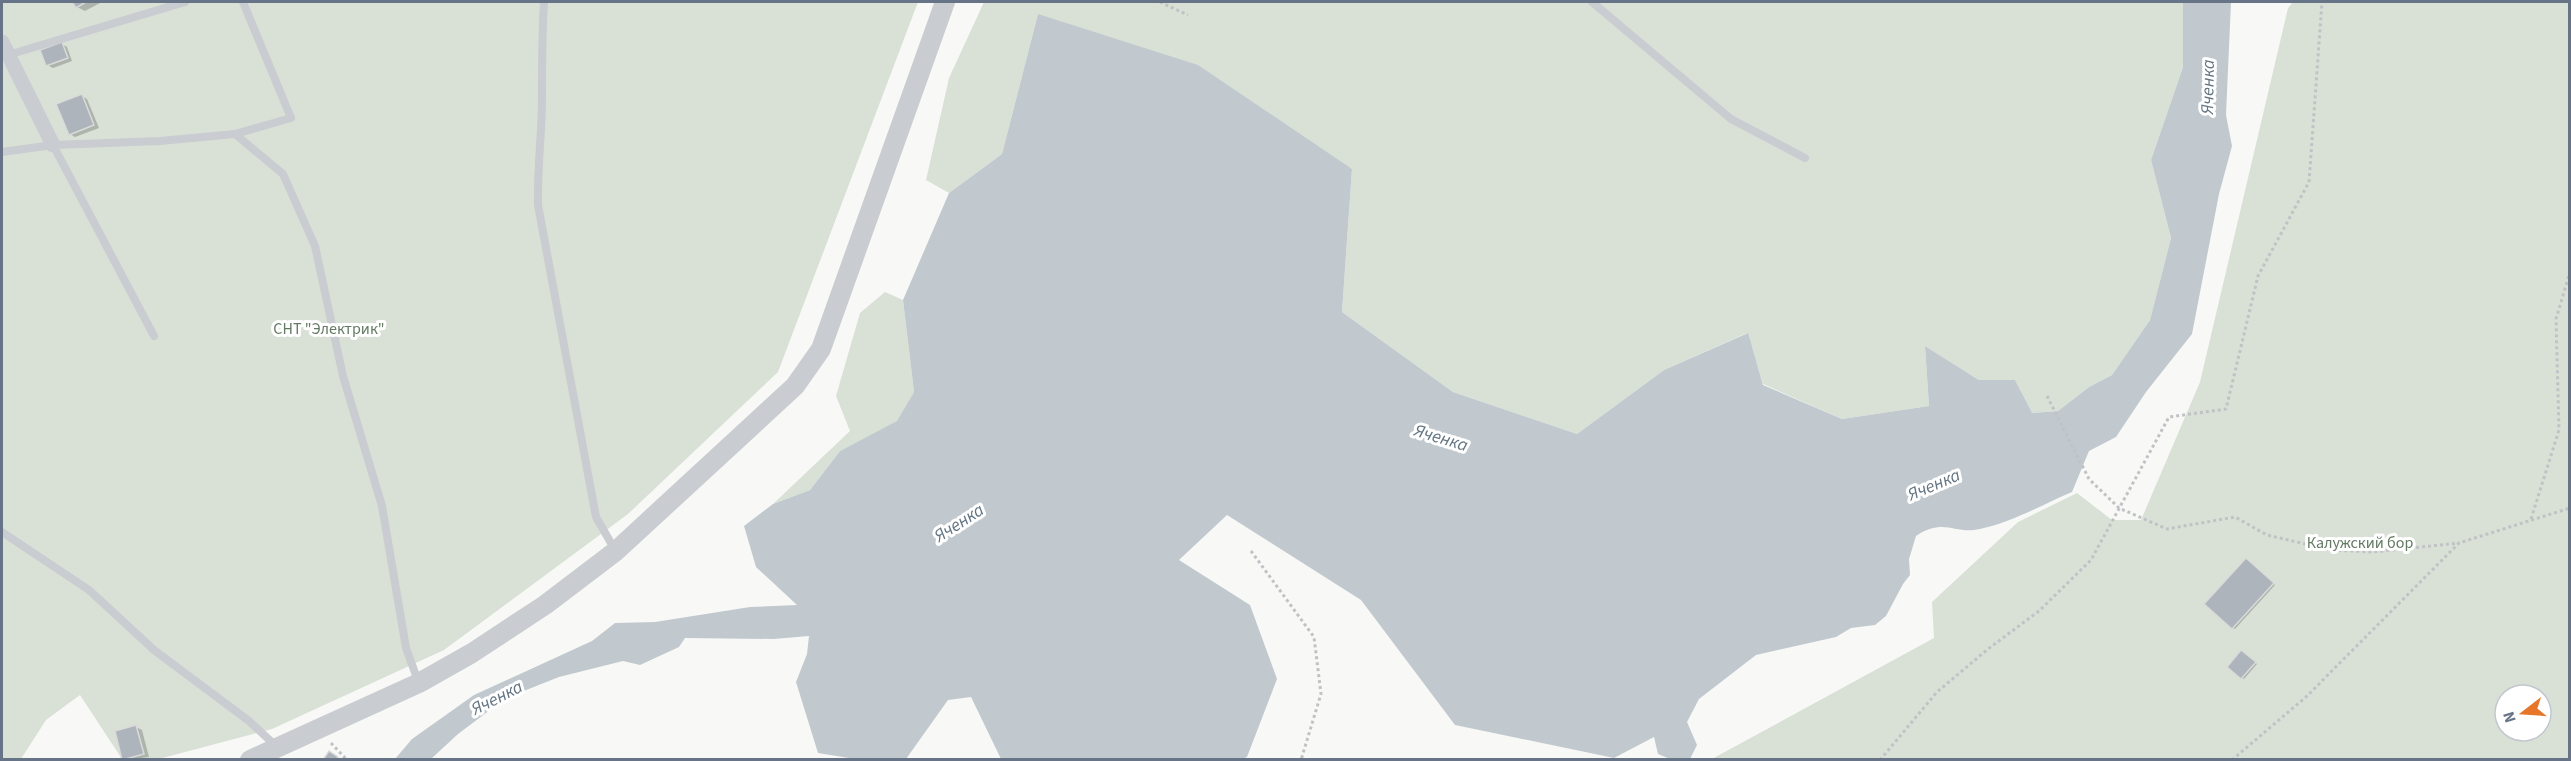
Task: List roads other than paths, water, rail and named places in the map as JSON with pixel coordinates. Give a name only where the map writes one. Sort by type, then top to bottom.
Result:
[{"type":"street","points":[[250,759],[419,682],[472,653],[545,605],[616,551],[795,386],[821,349],[945,2]]},
{"type":"street","points":[[4,49],[53,145]]},
{"type":"lane","points":[[4,49],[185,2]]},
{"type":"lane","points":[[2,152],[53,145],[160,141],[235,134],[291,118],[243,2]]},
{"type":"lane","points":[[544,2],[540,53],[542,100],[537,161],[538,205],[596,517],[616,551]]},
{"type":"lane","points":[[1592,2],[1731,120],[1806,158]]},
{"type":"lane","points":[[235,134],[283,174],[315,246],[343,376],[382,506],[406,648],[419,682]]},
{"type":"lane","points":[[53,145],[154,336]]},
{"type":"lane","points":[[2,532],[89,590],[154,650],[249,721],[278,748]]},
{"type":"water","name":"Яченка","points":[[2183,2],[2231,2],[2226,115],[2232,146],[2219,194],[2192,334],[2146,392],[2116,437],[2089,451],[2072,492],[1992,526],[1971,530],[1942,527],[1926,530],[1916,536],[1909,559],[1910,575],[1886,616],[1875,625],[1851,628],[1836,637],[1756,655],[1699,699],[1687,722],[1697,745],[1690,759],[1670,759],[1658,754],[1654,737],[1614,758],[1455,725],[1361,600],[1227,515],[1179,560],[1250,605],[1277,679],[1247,757],[1242,759],[1001,759],[971,697],[948,700],[906,759],[855,759],[818,753],[796,682],[807,654],[809,636],[774,639],[685,638],[679,647],[640,665],[623,661],[559,677],[506,698],[458,734],[431,759],[395,759],[412,739],[474,695],[592,641],[615,623],[655,622],[750,607],[797,605],[756,567],[744,526],[773,504],[810,490],[840,451],[897,421],[914,392],[903,300],[949,193],[1002,154],[1038,14],[1198,65],[1352,169],[1342,312],[1453,392],[1577,434],[1664,370],[1748,333],[1763,385],[1842,419],[1929,406],[1925,346],[1979,380],[2015,380],[2032,413],[2058,411],[2089,387],[2112,375],[2150,320],[2171,238],[2151,160],[2183,67]]},
{"type":"park label","name":"СНТ \"Электрик\"","points":[[329,329]]},
{"type":"park label","name":"Калужский бор","points":[[2360,543]]}]
